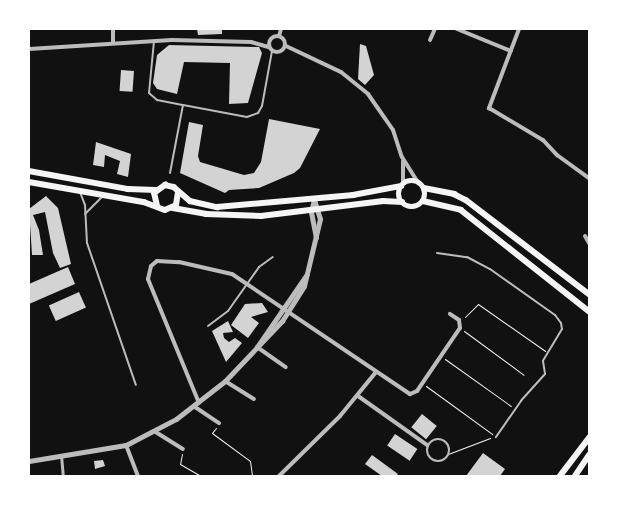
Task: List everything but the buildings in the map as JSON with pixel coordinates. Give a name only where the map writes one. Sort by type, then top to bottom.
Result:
[{"type":"main road","points":[[29,171],[128,188],[156,190],[168,185],[190,201],[217,207],[314,199],[402,185],[411,181],[418,183],[424,188],[454,194],[466,200],[589,294]]},
{"type":"main road","points":[[29,182],[104,195],[157,206],[165,210],[173,208],[232,216],[311,212],[383,201],[402,202],[414,207],[422,201],[424,188]]},
{"type":"main road","points":[[402,185],[399,195],[402,202]]},
{"type":"main road","points":[[156,190],[154,198],[157,206]]},
{"type":"main road","points":[[173,208],[179,200],[178,192]]},
{"type":"main road","points":[[422,201],[461,210],[589,311]]},
{"type":"main road","points":[[560,476],[589,438]]},
{"type":"main road","points":[[575,476],[589,455]]},
{"type":"street","points":[[113,29],[113,43]]},
{"type":"street","points":[[279,36],[281,29]]},
{"type":"street","points":[[430,40],[435,29]]},
{"type":"street","points":[[457,29],[511,50]]},
{"type":"street","points":[[519,29],[489,108],[543,140],[557,155],[589,178]]},
{"type":"street","points":[[279,36],[286,46],[341,72],[368,94],[393,130],[402,157],[418,183]]},
{"type":"street","points":[[269,47],[271,39],[279,36]]},
{"type":"street","points":[[29,49],[154,41],[252,42],[269,47],[272,51],[280,52],[286,46]]},
{"type":"street","points":[[402,157],[402,185]]},
{"type":"street","points":[[29,461],[61,454],[126,445],[154,431],[197,405],[226,381],[290,311],[310,270],[316,240],[318,211],[314,199]]},
{"type":"street","points":[[314,199],[311,212],[316,240]]},
{"type":"street","points":[[585,236],[589,243]]},
{"type":"street","points":[[219,423],[197,405],[151,289],[148,279],[151,266],[163,260],[232,274],[290,311],[410,394],[414,394],[423,383],[460,328],[460,320],[450,314]]},
{"type":"street","points":[[257,347],[310,270]]},
{"type":"street","points":[[257,347],[286,367]]},
{"type":"street","points":[[279,476],[358,396],[376,372]]},
{"type":"street","points":[[226,381],[254,399]]},
{"type":"street","points":[[358,396],[427,445]]},
{"type":"street","points":[[154,431],[183,449]]},
{"type":"street","points":[[126,445],[138,476]]},
{"type":"street","points":[[61,454],[63,476]]},
{"type":"lane","points":[[154,41],[148,93],[157,100],[247,117],[258,113],[262,106],[272,51]]},
{"type":"lane","points":[[170,173],[183,106]]},
{"type":"lane","points":[[79,190],[85,214],[86,243],[136,385]]},
{"type":"lane","points":[[85,214],[104,195]]},
{"type":"lane","points":[[437,253],[466,257],[482,264],[556,315],[562,329],[543,361],[546,374],[515,410],[496,437]]},
{"type":"lane","points":[[208,326],[228,311],[259,267],[273,257]]},
{"type":"lane","points":[[438,439],[446,445],[448,454],[443,460],[437,460],[427,452],[427,445],[438,439]]},
{"type":"path","points":[[460,320],[470,315],[478,304],[548,353]]},
{"type":"path","points":[[460,328],[524,375]]},
{"type":"path","points":[[441,356],[515,410]]},
{"type":"path","points":[[423,383],[496,437]]},
{"type":"path","points":[[219,423],[212,433],[250,461],[252,476]]},
{"type":"path","points":[[448,454],[484,438],[496,437]]},
{"type":"path","points":[[183,449],[180,464],[201,476]]}]
